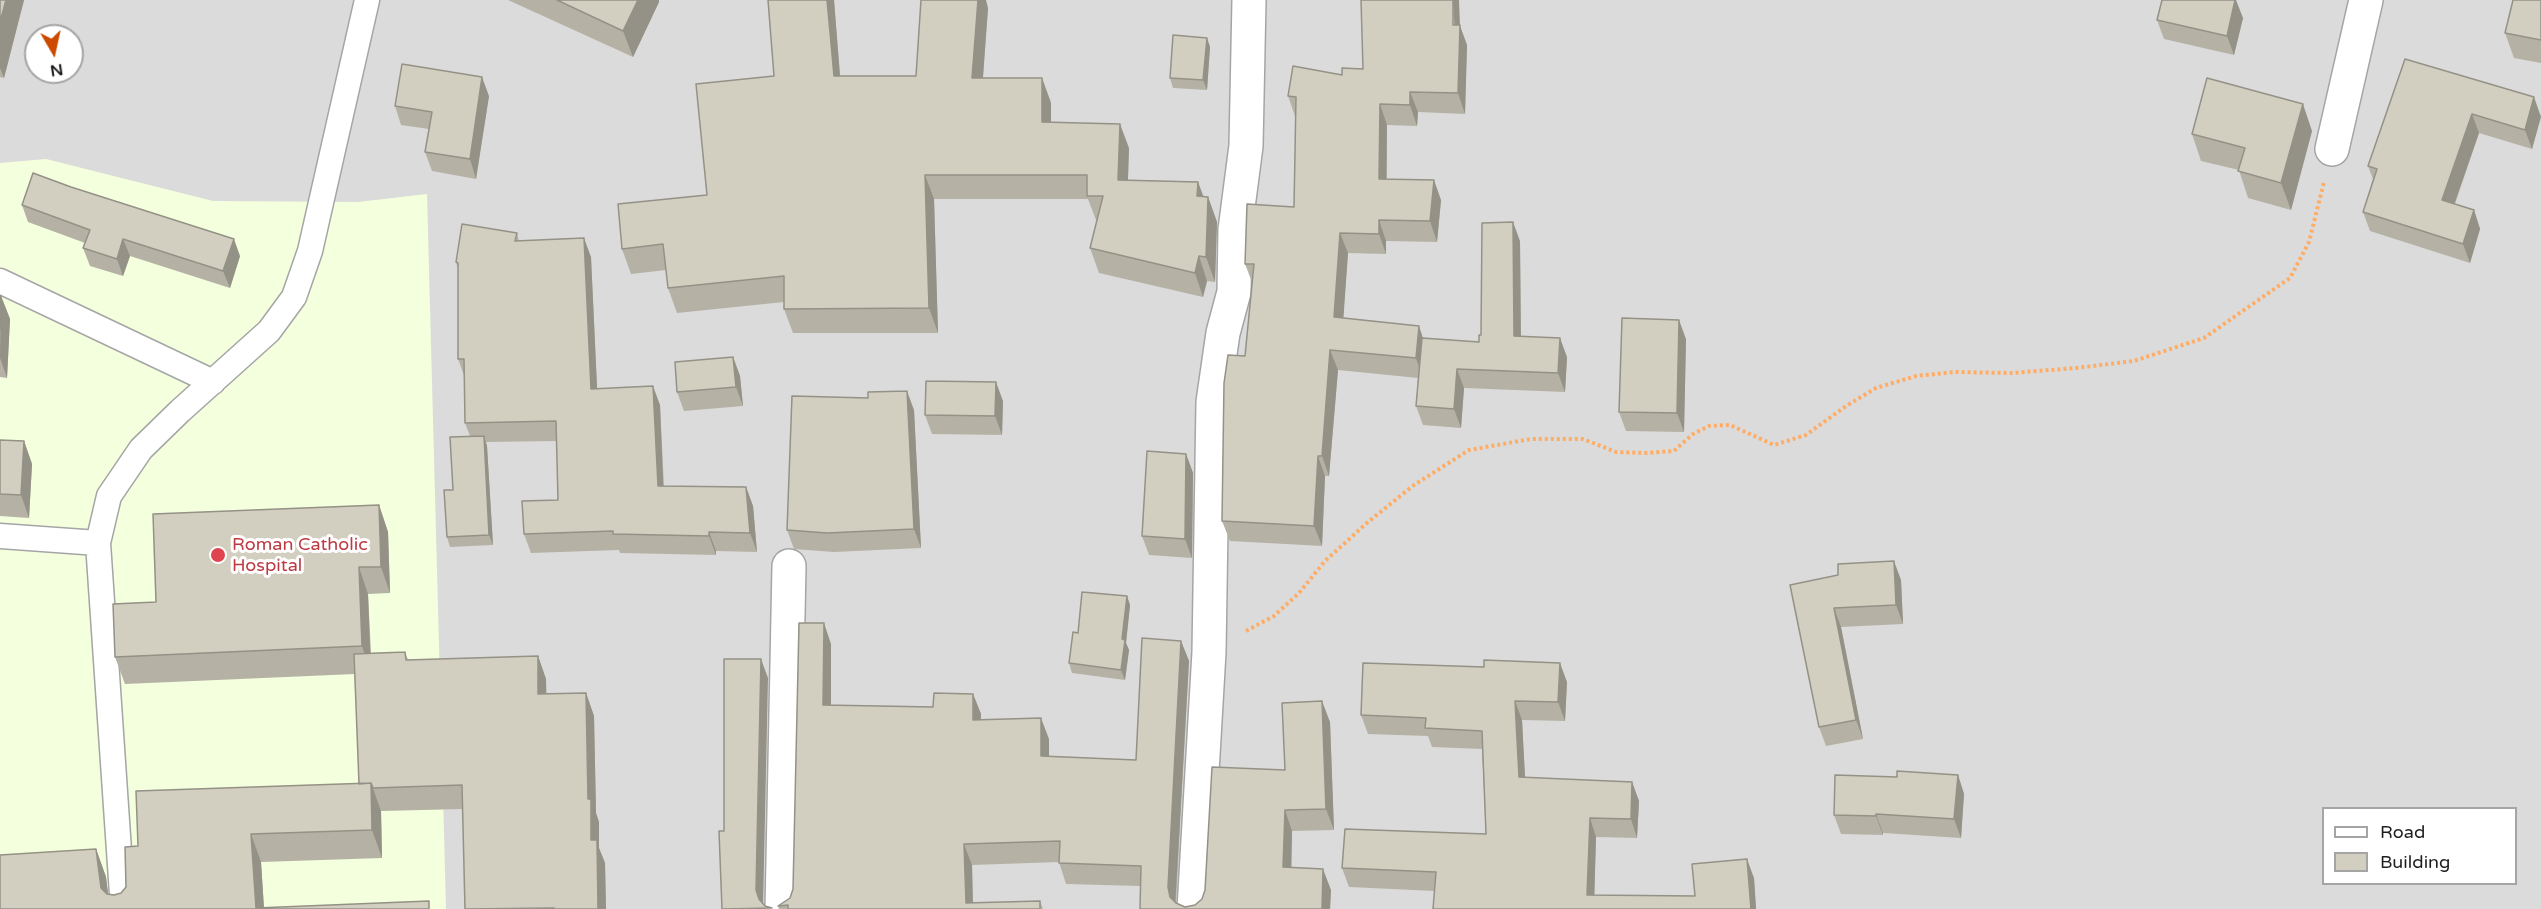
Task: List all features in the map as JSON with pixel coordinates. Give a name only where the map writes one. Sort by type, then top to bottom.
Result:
[{"type":"street","points":[[1194,909],[1209,652],[1213,402],[1223,333],[1234,292],[1235,230],[1246,146],[1249,0]]},
{"type":"street","points":[[2332,149],[2366,0]]},
{"type":"street","points":[[782,909],[789,566]]},
{"type":"lane","points":[[123,909],[98,543],[109,496],[141,449],[269,332],[294,297],[310,251],[366,0]]},
{"type":"lane","points":[[0,281],[213,382]]},
{"type":"lane","points":[[0,536],[98,543]]},
{"type":"path","points":[[1209,652],[1274,616],[1299,593],[1325,561],[1368,522],[1414,485],[1469,450],[1531,439],[1583,439],[1616,452],[1674,451],[1694,434],[1709,426],[1730,425],[1774,445],[1806,435],[1876,388],[1916,376],[1955,372],[2012,373],[2134,361],[2204,338],[2290,278],[2309,242],[2332,149]]},
{"type":"shaded area","points":[[0,0],[2541,0],[2541,909],[0,909]]},
{"type":"shaded area","name":"Roman Catholic Hospital","points":[[46,159],[213,201],[358,202],[427,194],[446,909],[0,909],[0,163]]},
{"type":"building","points":[[0,0],[6,0],[0,22]]},
{"type":"building","points":[[557,0],[638,0],[623,31]]},
{"type":"building","points":[[768,0],[827,0],[834,76],[916,76],[921,0],[978,0],[972,78],[1042,78],[1042,122],[1120,124],[1118,180],[1198,182],[1197,196],[1208,197],[1206,257],[1199,256],[1195,273],[1090,248],[1103,196],[1087,196],[1087,175],[925,175],[929,308],[784,309],[784,276],[668,288],[663,244],[622,249],[618,204],[707,195],[696,84],[774,76]]},
{"type":"building","points":[[1361,0],[1453,0],[1453,25],[1460,25],[1458,93],[1410,92],[1410,105],[1380,104],[1379,179],[1434,180],[1430,221],[1379,220],[1379,234],[1340,233],[1334,317],[1419,326],[1416,358],[1330,350],[1322,456],[1318,456],[1314,526],[1222,521],[1224,383],[1228,355],[1245,356],[1254,264],[1245,264],[1247,204],[1294,207],[1296,97],[1288,96],[1293,66],[1342,75],[1342,68],[1363,69]]},
{"type":"building","points":[[2162,0],[2235,0],[2227,36],[2157,20]]},
{"type":"building","points":[[2513,0],[2541,0],[2541,40],[2505,33]]},
{"type":"building","points":[[1173,35],[1207,38],[1203,80],[1170,78]]},
{"type":"building","points":[[2405,59],[2534,97],[2525,130],[2472,114],[2442,200],[2474,210],[2463,244],[2363,212],[2377,169],[2368,166]]},
{"type":"building","points":[[402,64],[482,77],[470,159],[425,152],[432,112],[395,106]]},
{"type":"building","points":[[2207,78],[2303,104],[2281,183],[2238,171],[2245,148],[2192,134]]},
{"type":"building","points":[[33,173],[234,239],[223,271],[123,239],[117,259],[83,248],[90,230],[22,205]]},
{"type":"building","points":[[1513,222],[1514,336],[1560,338],[1558,373],[1457,369],[1454,409],[1416,406],[1422,338],[1479,342],[1479,335],[1481,335],[1482,223]]},
{"type":"building","points":[[462,224],[517,233],[515,241],[584,238],[591,389],[653,386],[658,486],[746,487],[750,533],[709,532],[709,536],[613,534],[613,531],[524,534],[522,501],[558,500],[556,421],[465,423],[464,359],[458,359],[458,263],[456,262]]},
{"type":"building","points":[[1622,318],[1679,320],[1677,413],[1619,412]]},
{"type":"building","points":[[733,357],[736,387],[677,392],[675,362]]},
{"type":"building","points":[[926,381],[996,382],[995,416],[925,415]]},
{"type":"building","points":[[907,391],[914,529],[827,533],[787,530],[792,396],[868,398],[868,392]]},
{"type":"building","points":[[484,436],[489,535],[447,537],[444,490],[453,490],[450,437]]},
{"type":"building","points":[[0,440],[24,441],[21,495],[0,494]]},
{"type":"building","points":[[1147,451],[1186,454],[1185,539],[1142,536]]},
{"type":"building","points":[[379,505],[381,567],[359,567],[362,646],[115,657],[113,604],[156,602],[153,514]]},
{"type":"building","points":[[1894,561],[1896,605],[1834,608],[1856,720],[1819,727],[1790,585],[1838,575],[1838,564]]},
{"type":"building","points":[[1082,592],[1127,596],[1121,670],[1069,663],[1073,632],[1078,633]]},
{"type":"building","points":[[799,623],[824,623],[823,705],[933,707],[934,693],[973,694],[973,720],[1041,718],[1041,756],[1136,760],[1142,638],[1181,641],[1168,887],[1170,897],[1185,907],[1195,905],[1202,899],[1205,890],[1212,767],[1285,770],[1282,703],[1322,701],[1326,809],[1285,810],[1283,867],[1323,869],[1322,909],[1140,909],[1141,866],[1059,863],[1060,841],[964,844],[966,903],[1040,901],[1040,909],[788,909],[788,905],[778,906],[790,898],[793,889]]},
{"type":"building","points":[[405,652],[406,660],[538,656],[538,694],[586,693],[588,799],[591,799],[591,840],[597,840],[598,909],[465,909],[462,785],[373,788],[371,783],[359,784],[354,654]]},
{"type":"building","points":[[724,659],[761,659],[756,890],[765,906],[772,908],[722,909],[719,831],[724,831]]},
{"type":"building","points":[[1484,660],[1560,663],[1558,702],[1515,701],[1519,777],[1632,782],[1631,819],[1590,818],[1587,895],[1695,896],[1692,864],[1747,859],[1751,909],[1433,909],[1436,872],[1342,868],[1345,829],[1486,834],[1482,731],[1425,728],[1426,718],[1361,715],[1363,663],[1484,667]]},
{"type":"building","points":[[1897,771],[1958,775],[1954,819],[1876,814],[1876,816],[1834,815],[1835,775],[1897,777]]},
{"type":"building","points":[[371,783],[372,830],[251,834],[256,908],[429,901],[429,909],[0,909],[0,855],[96,849],[101,888],[107,894],[121,893],[126,887],[125,847],[138,846],[136,791]]},
{"type":"place","name":"Roman Catholic Hospital","points":[[218,555]]}]
